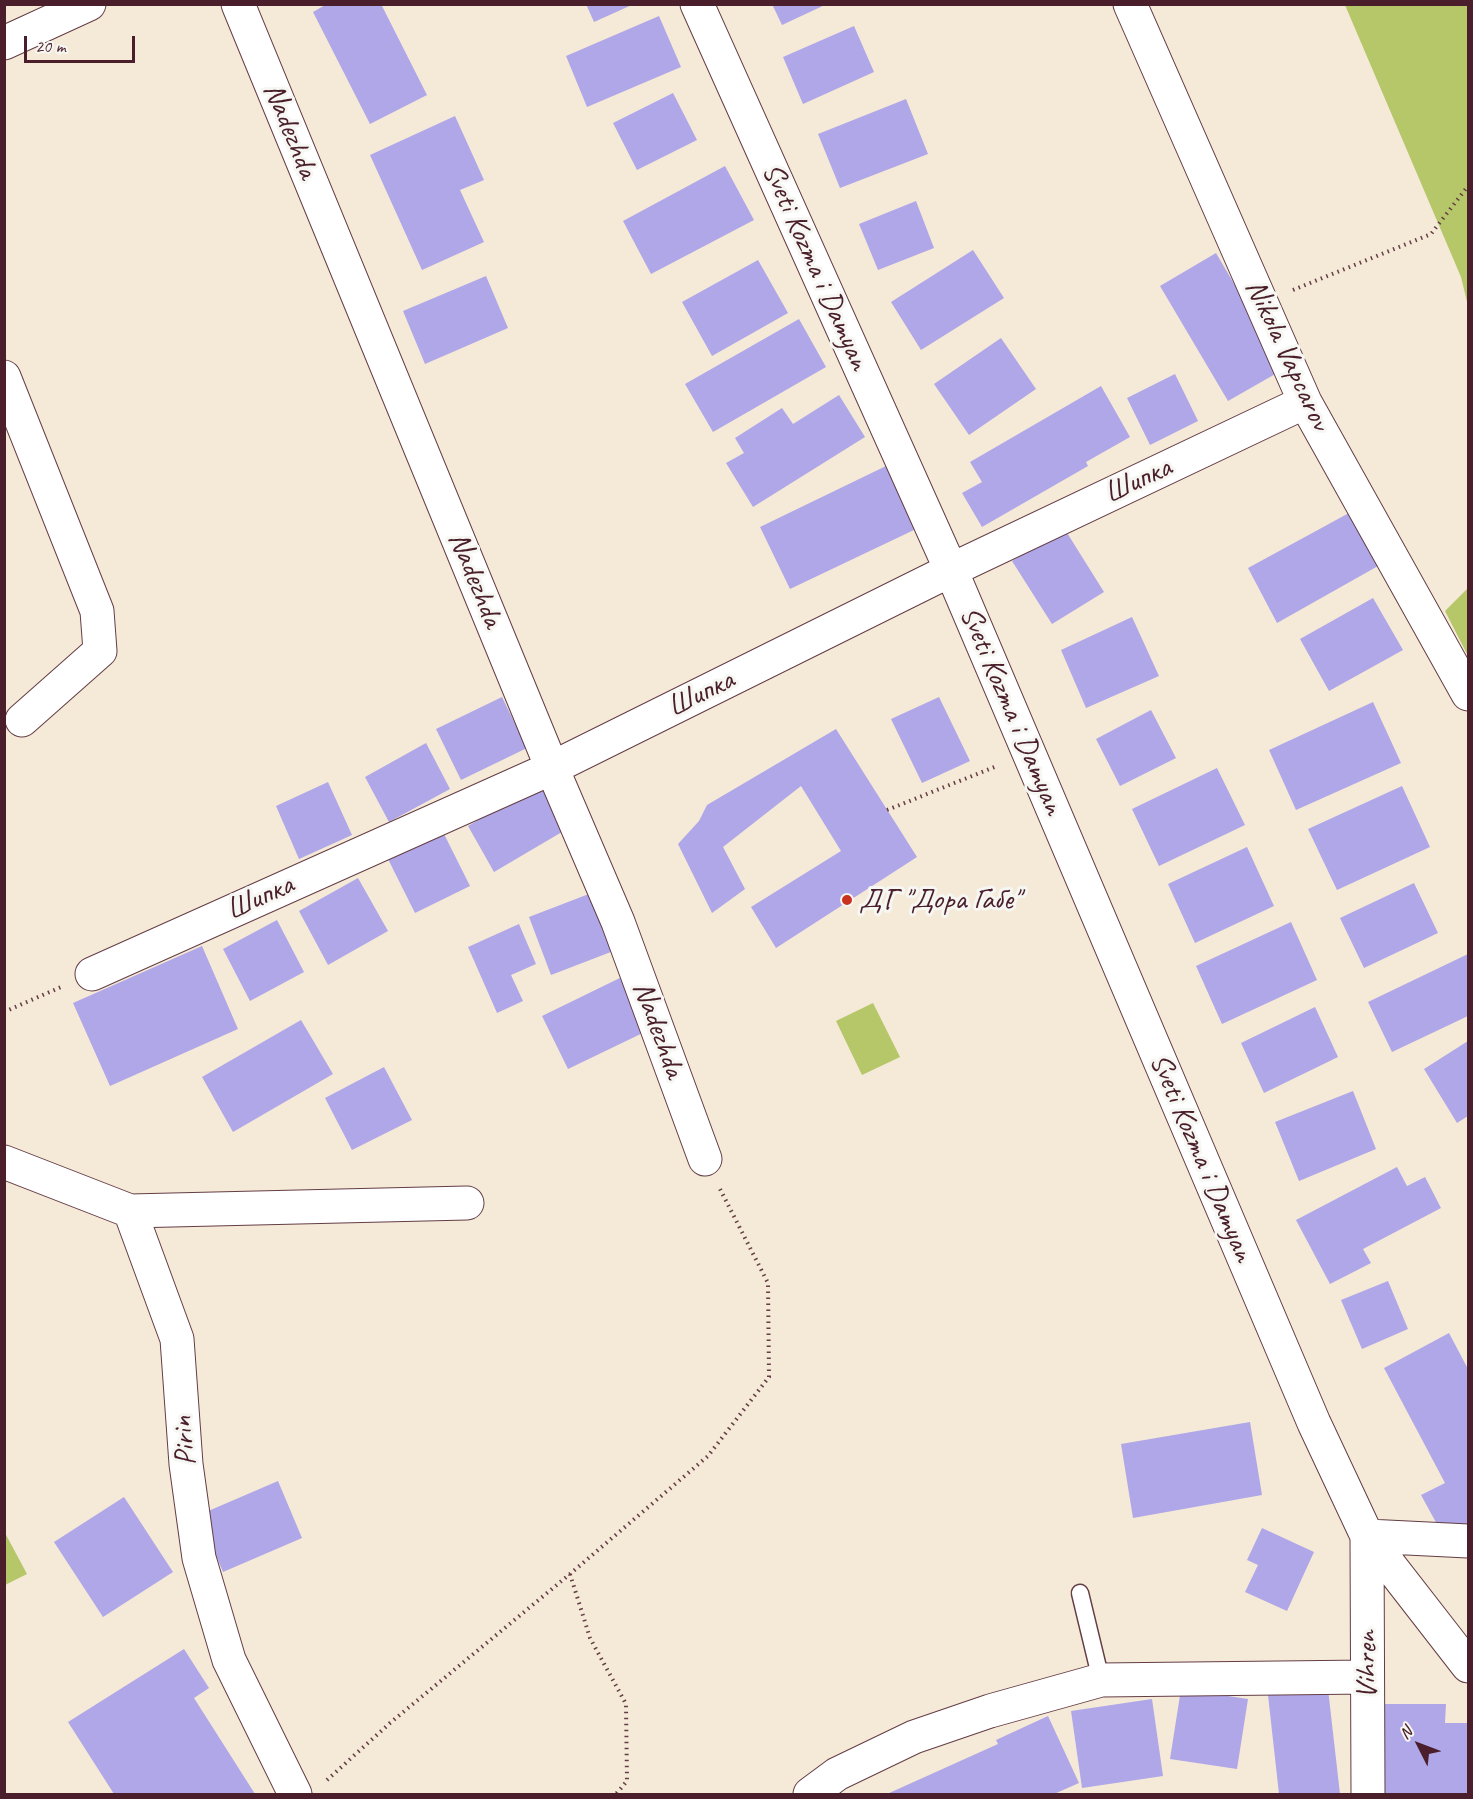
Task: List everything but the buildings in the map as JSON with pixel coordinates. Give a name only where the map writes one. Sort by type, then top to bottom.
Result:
[{"type":"street","points":[[4,43],[89,4]]},
{"type":"street","name":"Nadezhda","points":[[238,4],[552,768],[618,922],[705,1159]]},
{"type":"street","name":"Sveti Kozma i Damyan","points":[[697,4],[951,570],[1314,1423],[1367,1536]]},
{"type":"street","name":"Nikola Vapcarov","points":[[1130,4],[1305,402],[1468,694]]},
{"type":"street","points":[[4,377],[97,611],[100,651],[22,720]]},
{"type":"street","name":"Шипка","points":[[92,974],[552,768],[951,570],[1305,402]]},
{"type":"street","points":[[4,1162],[130,1211],[467,1203]]},
{"type":"street","name":"Pirin","points":[[130,1211],[177,1339],[186,1464],[199,1558],[229,1660],[307,1790]]},
{"type":"street","points":[[1367,1536],[1468,1541]]},
{"type":"street","points":[[1367,1536],[1468,1666]]},
{"type":"street","name":"Vihren","points":[[1367,1536],[1368,1794]]},
{"type":"street","points":[[810,1794],[837,1774],[914,1737],[1101,1680],[1367,1677]]},
{"type":"lane","points":[[1080,1593],[1101,1680]]},
{"type":"path","points":[[1262,303],[1431,234],[1468,186]]},
{"type":"path","points":[[887,810],[1029,753]]},
{"type":"path","points":[[4,1012],[92,974]]},
{"type":"path","points":[[307,1790],[570,1574],[708,1456],[769,1377],[768,1283],[705,1159]]},
{"type":"path","points":[[570,1574],[590,1638],[626,1704],[627,1780],[616,1794]]},
{"type":"green space","points":[[1345,5],[1468,5],[1468,306],[1461,277]]},
{"type":"green space","points":[[1468,588],[1468,656],[1445,611]]},
{"type":"green space","points":[[873,1003],[900,1057],[862,1075],[836,1021]]},
{"type":"green space","points":[[4,1531],[27,1574],[5,1585],[4,1585]]},
{"type":"place","name":"ДГ \"Дора Габе\"","points":[[847,900]]}]
